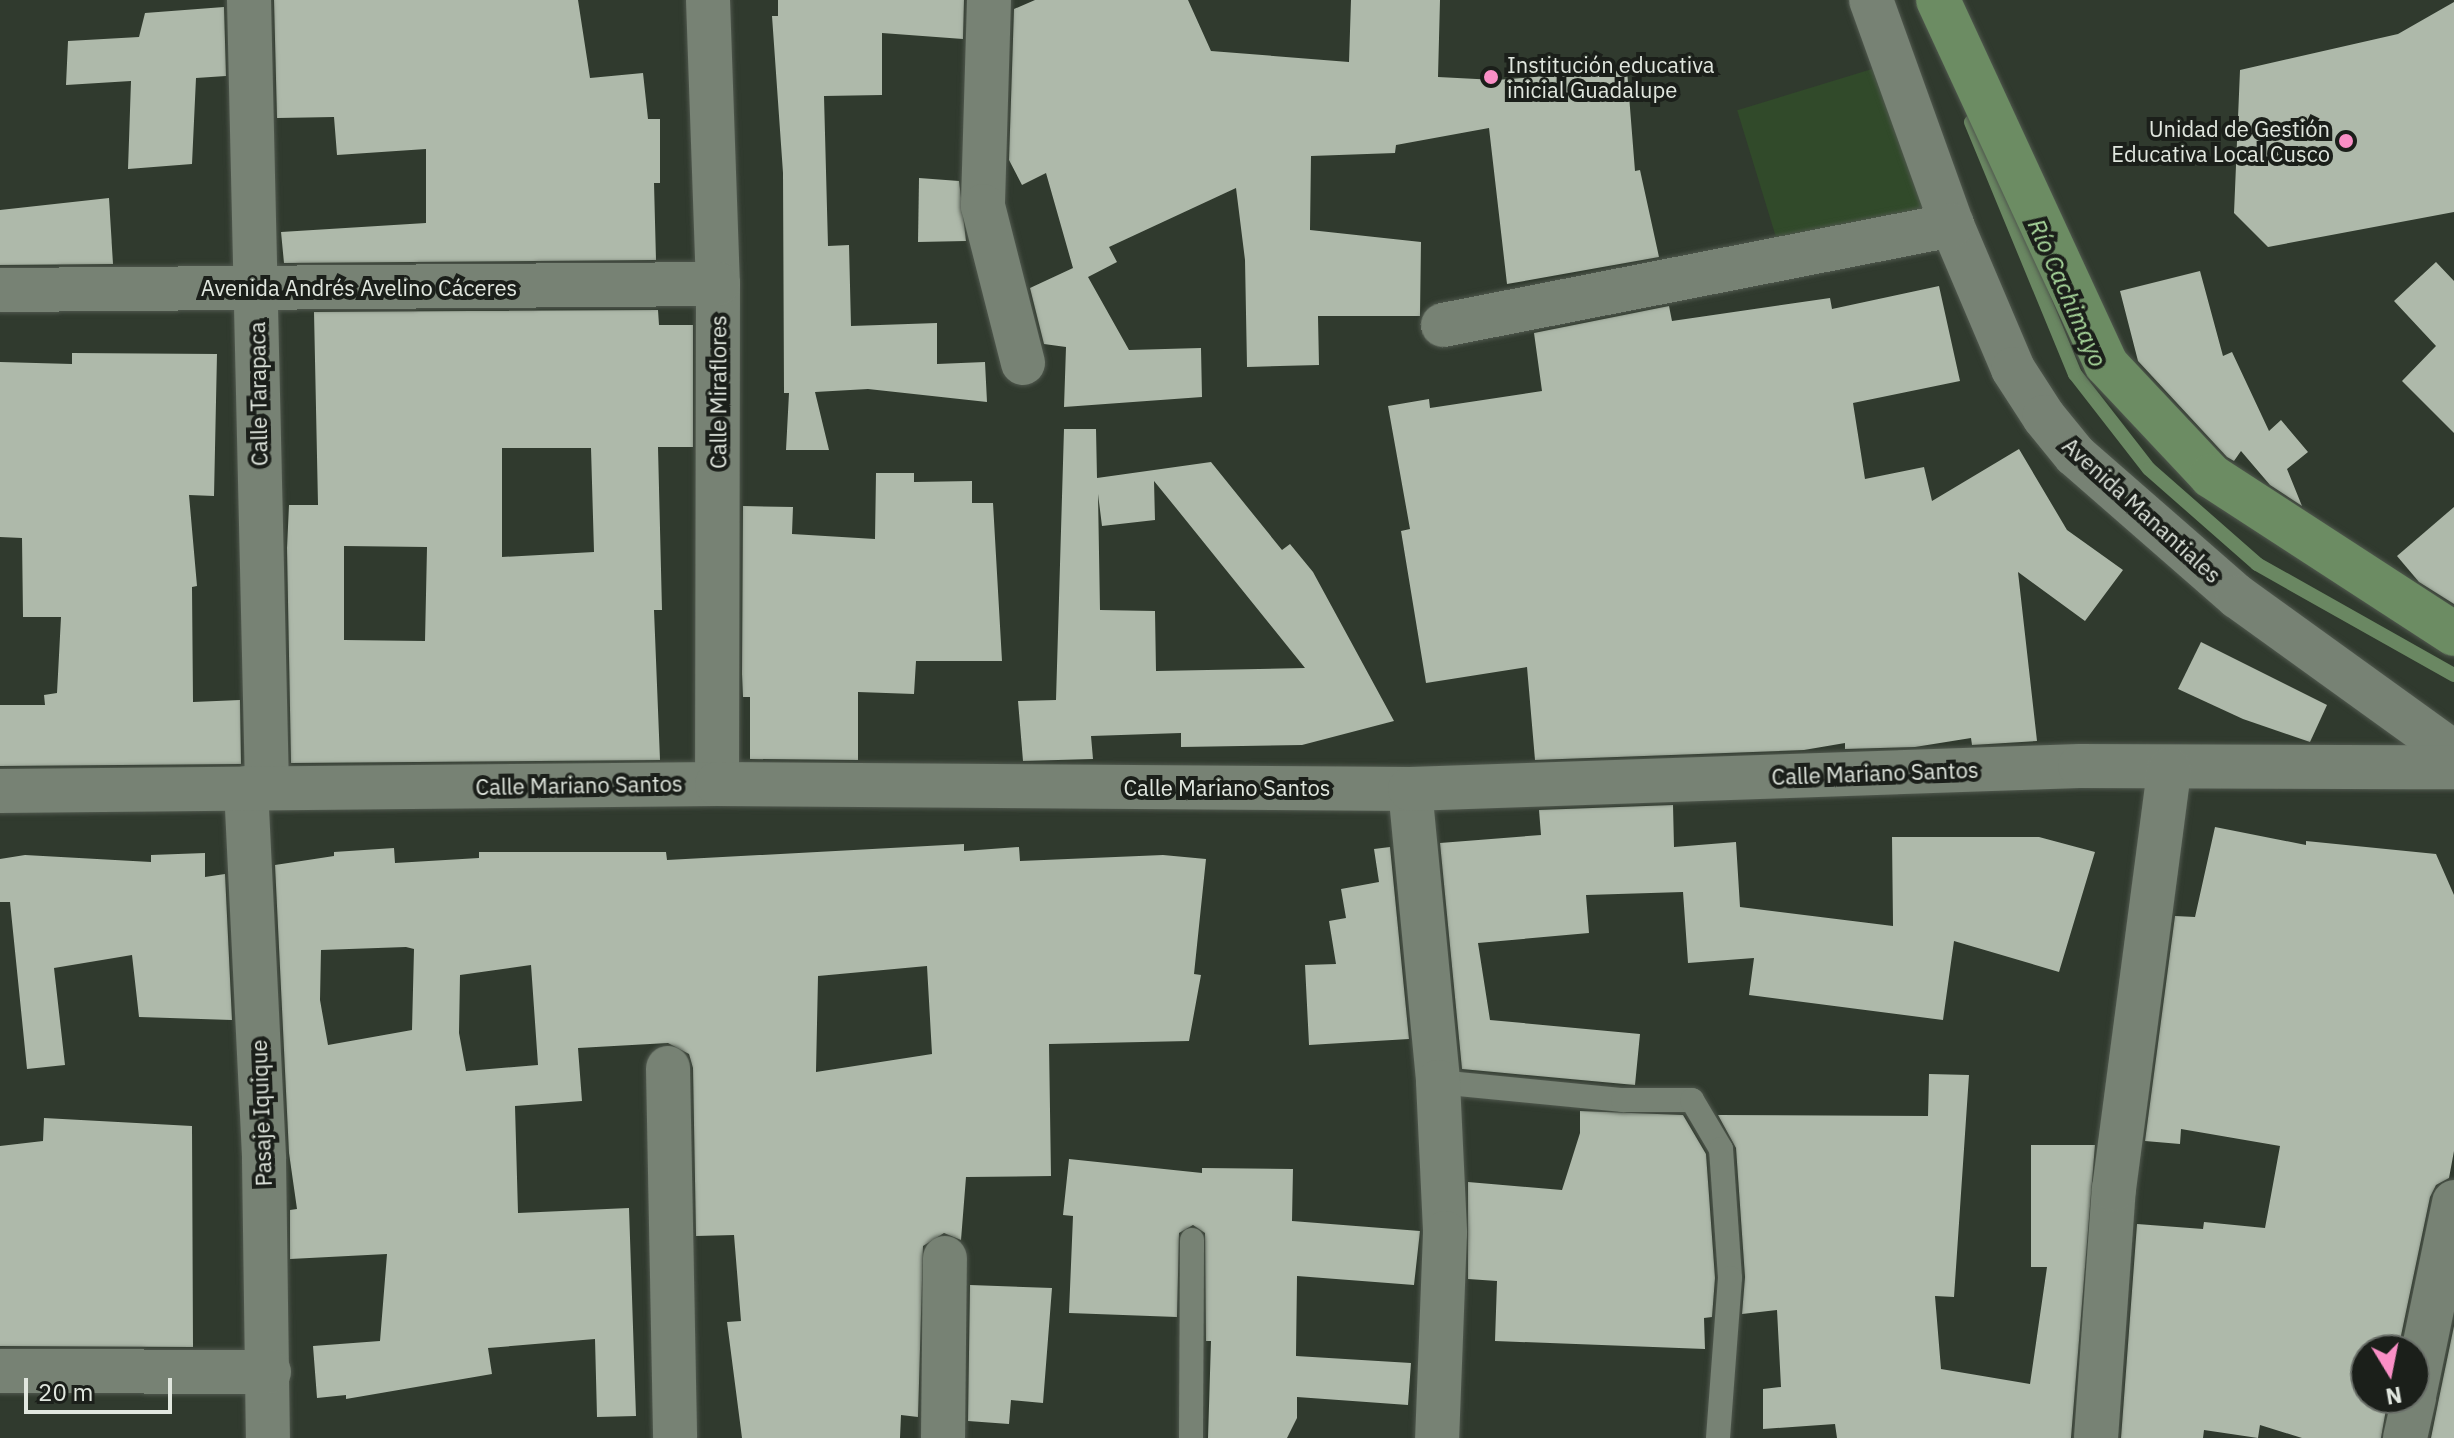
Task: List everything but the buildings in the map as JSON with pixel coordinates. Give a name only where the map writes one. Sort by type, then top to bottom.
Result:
[{"type":"main road","points":[[1938,0],[2106,364],[2211,476],[2454,634]]},
{"type":"street","name":"Calle Tarapaca","points":[[249,0],[256,289],[257,788]]},
{"type":"street","name":"Calle Miraflores","points":[[708,0],[718,284],[717,784]]},
{"type":"street","points":[[989,0],[983,206],[1023,363]]},
{"type":"street","name":"Avenida Manantiales","points":[[1871,0],[1952,225],[2013,369],[2075,455],[2238,597],[2454,753]]},
{"type":"street","points":[[1443,325],[1952,225]]},
{"type":"street","name":"Avenida Andrés Avelino Cáceres","points":[[0,290],[718,284]]},
{"type":"street","name":"Calle Mariano Santos","points":[[0,791],[717,784],[1410,789],[2080,766],[2169,770],[2454,767]]},
{"type":"street","points":[[2096,1438],[2114,1189],[2169,770]]},
{"type":"street","name":"Pasaje Iquique","points":[[257,788],[268,1438]]},
{"type":"street","points":[[1410,789],[1438,1082],[1445,1233],[1437,1438]]},
{"type":"street","points":[[668,1068],[675,1438]]},
{"type":"street","points":[[2427,1334],[2454,1202]]},
{"type":"street","points":[[943,1438],[945,1258]]},
{"type":"street","points":[[0,1371],[269,1372]]},
{"type":"street","points":[[2405,1438],[2410,1414]]},
{"type":"lane","points":[[1438,1082],[1623,1100],[1692,1100],[1721,1149],[1730,1278],[1718,1438]]},
{"type":"lane","points":[[1191,1438],[1192,1240]]},
{"type":"green space","points":[[1895,62],[1944,221],[1786,269],[1737,110]]},
{"type":"waterway","name":"Río Cachimayo","points":[[1971,122],[2075,374],[2149,469],[2257,564],[2454,675]]},
{"type":"place","name":"Institución educativa inicial Guadalupe","points":[[1491,77]]},
{"type":"place","name":"Unidad de Gestión Educativa Local Cusco","points":[[2346,141]]}]
